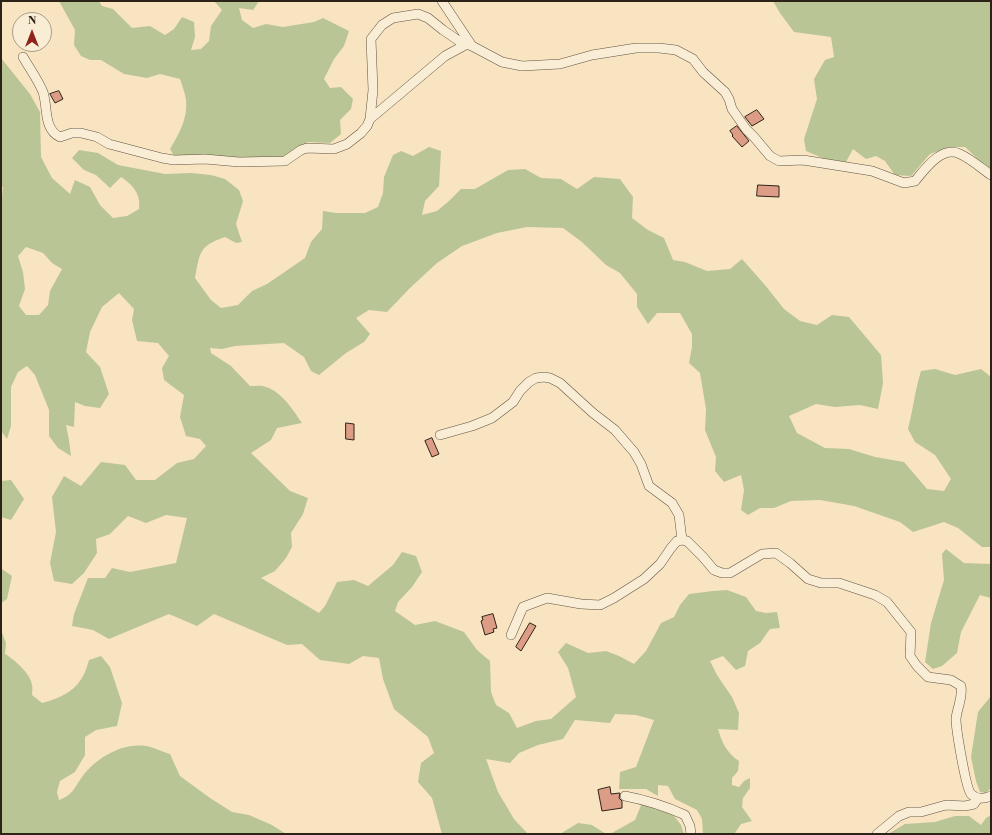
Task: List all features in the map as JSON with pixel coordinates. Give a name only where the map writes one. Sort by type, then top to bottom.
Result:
[{"type":"street","points":[[442,1],[470,45]]},
{"type":"street","points":[[23,57],[43,93],[46,114],[51,129],[55,135],[60,137],[72,133],[80,133],[97,138],[109,144],[174,160],[205,159],[239,162],[285,161],[301,150],[308,148],[334,149],[347,144],[361,133],[367,126],[370,119],[373,90],[370,44],[371,38],[382,25],[393,18],[418,14],[428,18],[459,41],[470,45],[502,62],[522,66],[560,64],[592,55],[636,48],[676,50],[693,59],[703,72],[725,92],[729,98],[732,109],[746,129],[770,156],[780,161],[803,160],[872,171],[904,183],[915,181],[930,164],[941,156],[950,152],[959,153],[991,175]]},
{"type":"street","points":[[370,119],[444,56],[470,45]]},
{"type":"street","points":[[440,435],[472,426],[492,418],[513,402],[520,391],[529,382],[536,378],[550,378],[560,383],[593,413],[615,430],[634,452],[641,464],[649,486],[672,503],[679,515],[682,540]]},
{"type":"street","points":[[511,635],[523,607],[547,598],[580,604],[600,605],[614,598],[644,578],[660,564],[671,548],[677,542],[682,540],[687,541],[714,570],[722,573],[730,573],[762,554],[776,554],[790,563],[808,579],[821,584],[839,584],[875,595],[887,602],[911,632],[910,656],[917,666],[928,677],[951,680],[960,686],[962,694],[957,711],[958,736],[967,785],[970,794],[978,798],[984,799],[991,796]]},
{"type":"street","points":[[625,796],[641,799],[685,815],[692,834]]},
{"type":"street","points":[[877,834],[899,816],[909,812],[921,812],[946,805],[966,806],[974,804],[978,798]]},
{"type":"green space","points":[[59,1],[99,1],[102,6],[113,9],[132,28],[150,26],[165,35],[174,29],[182,17],[194,22],[195,37],[191,50],[201,49],[209,41],[211,26],[222,10],[214,1],[259,1],[253,10],[239,8],[242,20],[253,28],[266,24],[283,27],[314,22],[323,18],[349,31],[344,46],[334,59],[324,79],[330,88],[341,87],[353,99],[351,109],[340,120],[341,134],[330,143],[308,142],[287,161],[176,159],[170,149],[177,138],[186,113],[186,100],[180,79],[160,74],[147,78],[124,74],[101,60],[90,60],[81,56],[74,45],[75,30]]},
{"type":"green space","points":[[773,1],[991,1],[991,170],[965,147],[949,147],[930,154],[911,176],[895,175],[885,161],[876,156],[866,159],[853,149],[846,162],[825,159],[806,151],[804,139],[817,99],[814,79],[825,60],[834,57],[831,37],[794,32]]},
{"type":"green space","points":[[1,58],[30,94],[40,112],[41,157],[52,178],[70,194],[75,180],[90,187],[100,205],[113,218],[127,216],[139,209],[139,199],[135,190],[121,177],[110,188],[96,175],[84,170],[72,158],[79,150],[98,153],[118,165],[165,174],[191,173],[211,175],[225,179],[239,190],[243,201],[236,224],[242,242],[236,243],[225,237],[216,240],[205,247],[198,262],[195,278],[211,300],[221,308],[238,305],[252,291],[267,284],[305,258],[311,242],[322,229],[323,211],[336,213],[365,213],[378,207],[383,193],[384,177],[393,155],[401,151],[413,156],[429,147],[441,151],[439,186],[425,201],[422,215],[437,211],[461,189],[475,189],[508,170],[525,169],[541,178],[561,179],[577,189],[594,177],[620,179],[633,197],[632,218],[648,230],[664,238],[673,260],[685,262],[707,271],[730,269],[742,259],[784,309],[800,321],[817,325],[832,315],[849,317],[881,355],[883,383],[878,409],[860,405],[835,407],[816,404],[789,416],[797,433],[825,448],[849,449],[875,457],[904,462],[927,489],[944,491],[951,479],[935,455],[915,442],[908,429],[921,371],[935,369],[955,375],[981,369],[991,377],[991,547],[982,547],[958,528],[944,522],[913,532],[900,522],[854,506],[820,500],[791,501],[774,508],[760,508],[748,515],[741,510],[744,490],[741,475],[724,482],[715,471],[716,457],[705,430],[706,409],[700,373],[689,363],[692,347],[692,334],[680,313],[657,313],[648,324],[637,307],[637,294],[620,273],[606,265],[582,242],[563,228],[527,227],[497,233],[462,246],[437,263],[387,312],[369,310],[356,318],[370,334],[364,342],[346,353],[319,375],[311,371],[304,357],[284,343],[235,346],[222,349],[210,348],[211,353],[231,366],[250,386],[264,386],[272,389],[282,397],[302,423],[277,428],[271,440],[251,453],[290,491],[308,498],[303,514],[291,533],[292,547],[286,558],[275,571],[261,578],[319,613],[325,606],[337,582],[354,580],[368,586],[393,565],[402,552],[416,556],[422,572],[412,587],[398,602],[395,611],[415,625],[435,621],[464,632],[477,650],[490,661],[491,692],[496,705],[509,713],[517,728],[536,721],[551,719],[576,697],[568,668],[558,652],[566,643],[588,653],[606,651],[634,664],[646,651],[661,623],[674,617],[680,605],[689,594],[727,590],[746,597],[756,611],[766,613],[777,612],[780,628],[770,629],[760,643],[748,651],[745,666],[736,670],[723,656],[710,661],[717,675],[732,697],[739,713],[738,730],[718,729],[721,739],[731,755],[739,761],[738,771],[732,778],[732,785],[739,787],[744,781],[750,778],[750,788],[743,798],[742,807],[752,821],[741,824],[735,833],[703,834],[702,819],[697,810],[675,799],[668,786],[658,785],[658,796],[646,789],[619,789],[620,772],[636,767],[654,720],[636,715],[615,714],[610,723],[575,720],[563,739],[538,745],[519,753],[510,763],[486,759],[498,792],[514,819],[528,834],[442,834],[432,798],[418,782],[421,763],[434,753],[428,737],[394,709],[383,679],[379,658],[363,656],[349,664],[320,660],[302,644],[287,645],[214,614],[197,626],[169,614],[109,639],[93,630],[72,626],[74,614],[88,578],[105,578],[112,568],[130,572],[176,563],[187,518],[166,515],[146,523],[128,516],[110,534],[96,539],[97,553],[84,573],[72,584],[54,581],[50,563],[56,532],[52,497],[64,476],[81,486],[101,462],[125,465],[136,480],[155,480],[177,463],[194,459],[206,446],[200,439],[186,436],[180,417],[184,395],[164,380],[162,368],[169,356],[158,343],[137,341],[132,320],[134,309],[119,293],[102,307],[90,332],[86,352],[100,367],[109,394],[100,408],[85,406],[75,402],[74,427],[66,425],[71,456],[58,448],[49,436],[49,410],[35,375],[27,366],[18,372],[11,387],[11,426],[7,439],[1,431],[1,206],[3,187],[1,187]],"holes":[[[26,247],[43,253],[52,263],[62,269],[50,291],[48,305],[39,315],[26,315],[19,306],[25,289],[23,272],[18,256]]]},
{"type":"green space","points":[[11,480],[24,499],[11,520],[1,517],[1,481]]},
{"type":"green space","points":[[946,549],[964,563],[991,564],[991,598],[980,595],[961,632],[957,653],[942,666],[933,669],[925,662],[931,623],[944,580],[942,554]]},
{"type":"green space","points":[[2,569],[12,576],[7,599],[1,603]]},
{"type":"green space","points":[[1,630],[6,643],[5,654],[14,660],[25,672],[31,681],[32,695],[42,703],[59,697],[73,689],[82,677],[89,660],[101,656],[110,667],[122,703],[117,726],[96,730],[85,737],[85,755],[75,772],[60,781],[57,792],[59,800],[67,796],[75,788],[82,777],[95,763],[111,753],[128,747],[146,746],[170,754],[180,776],[232,812],[249,815],[272,825],[286,834],[1,834]]},
{"type":"green space","points":[[991,696],[991,788],[986,793],[980,792],[971,757],[978,712]]},
{"type":"green space","points":[[642,803],[671,812],[681,825],[684,834],[610,834],[635,820]]},
{"type":"green space","points":[[991,815],[991,834],[888,834],[905,824],[935,822],[955,816],[969,816],[981,825],[986,818]]},
{"type":"green space","points":[[578,823],[592,825],[606,834],[560,834]]},
{"type":"building","points":[[59,91],[63,99],[55,103],[50,94]]},
{"type":"building","points":[[757,110],[764,119],[752,126],[745,117]]},
{"type":"building","points":[[737,126],[749,141],[742,147],[732,136],[733,135],[730,131]]},
{"type":"building","points":[[758,185],[779,186],[779,197],[757,196]]},
{"type":"building","points":[[346,423],[354,424],[354,440],[346,439]]},
{"type":"building","points":[[432,438],[439,454],[432,457],[425,441]]},
{"type":"building","points":[[493,614],[497,628],[493,629],[494,632],[485,635],[481,621],[483,620],[482,617]]},
{"type":"building","points":[[530,623],[536,626],[521,651],[516,647]]},
{"type":"building","points":[[610,787],[611,794],[620,793],[619,798],[622,801],[622,808],[602,811],[598,790]]}]
